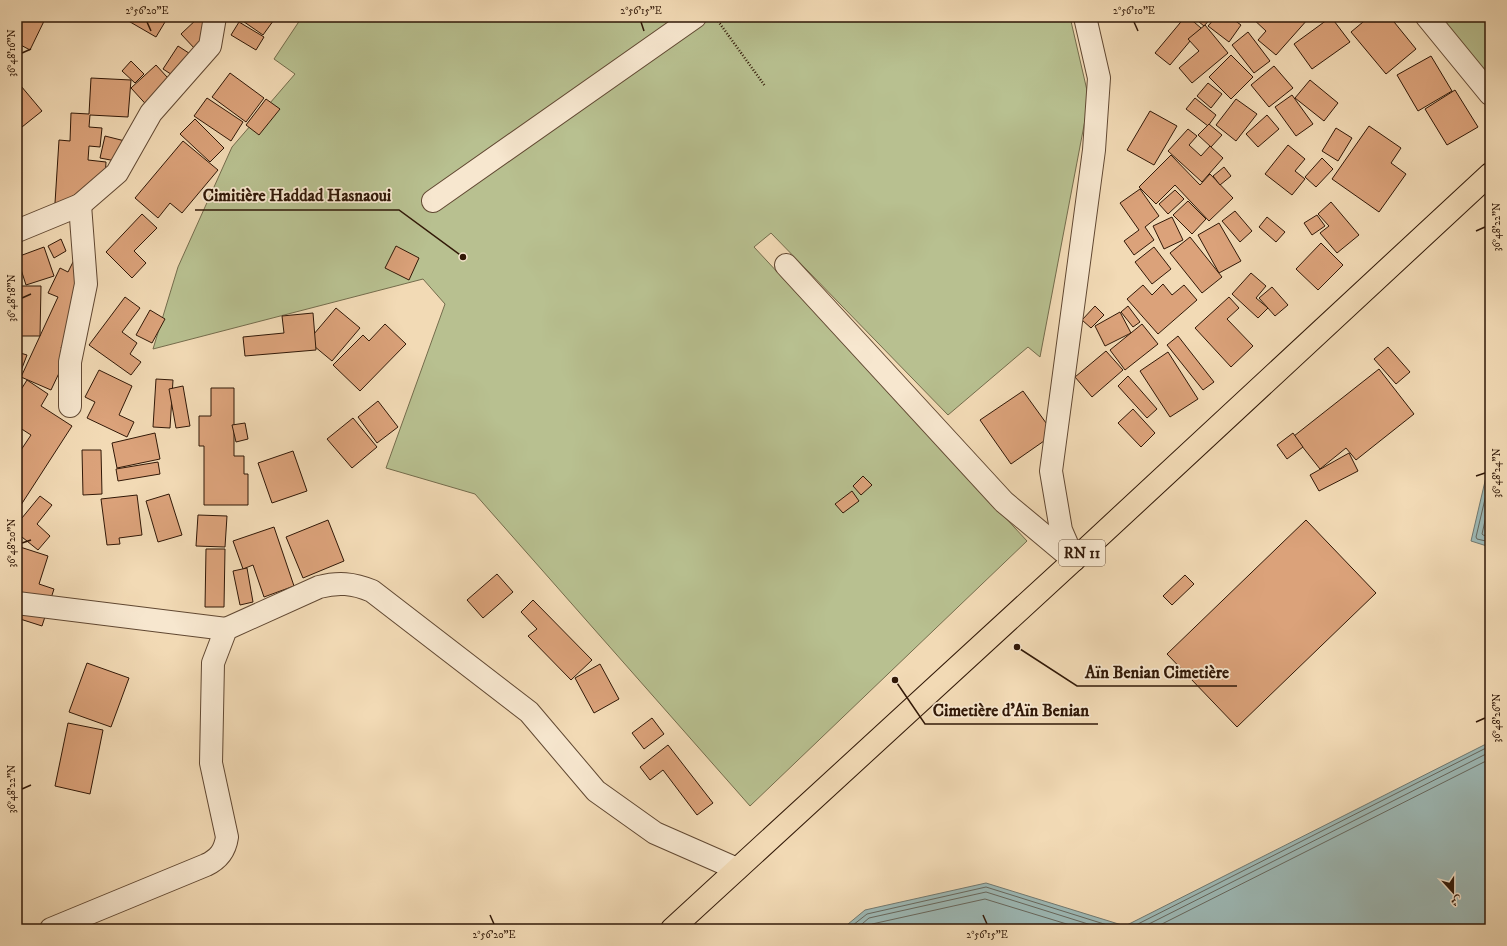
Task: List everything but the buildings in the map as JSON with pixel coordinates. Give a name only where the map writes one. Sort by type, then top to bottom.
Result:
[{"type":"main road","name":"RN 11","points":[[672,929],[1074,560],[1490,174]]},
{"type":"street","points":[[17,231],[80,205],[117,173],[151,113],[210,46],[216,17]]},
{"type":"street","points":[[433,201],[695,17]]},
{"type":"street","points":[[1074,560],[1061,530],[1051,471],[1094,150],[1099,78],[1085,17]]},
{"type":"street","points":[[1427,17],[1490,94]]},
{"type":"street","points":[[70,406],[70,362],[86,284],[80,205]]},
{"type":"street","points":[[786,265],[1004,502],[1074,560]]},
{"type":"street","points":[[17,603],[226,629],[319,587],[332,583],[359,585],[372,590],[529,712],[596,792],[655,832],[737,869]]},
{"type":"street","points":[[51,929],[206,865],[217,859],[224,849],[227,838],[211,763],[213,663],[226,629]]},
{"type":"path","points":[[715,17],[765,86]]},
{"type":"green space","points":[[302,17],[1070,17],[1089,99],[1040,357],[1028,347],[948,415],[771,233],[754,247],[1027,541],[750,806],[475,494],[386,468],[445,304],[423,279],[153,349],[178,267],[232,147],[295,74],[274,59]]},
{"type":"green space","points":[[1427,17],[1490,17],[1490,100]]},
{"type":"water","points":[[1490,460],[1490,547],[1471,541]]},
{"type":"water","points":[[1490,742],[1490,929],[842,929],[865,910],[986,883],[1125,926]]},
{"type":"place","name":"Cimitière Haddad Hasnaoui","points":[[463,257]]},
{"type":"place","name":"Aïn Benian Cimetière","points":[[1017,647]]},
{"type":"place","name":"Cimetière d'Aïn Benian","points":[[895,680]]}]
